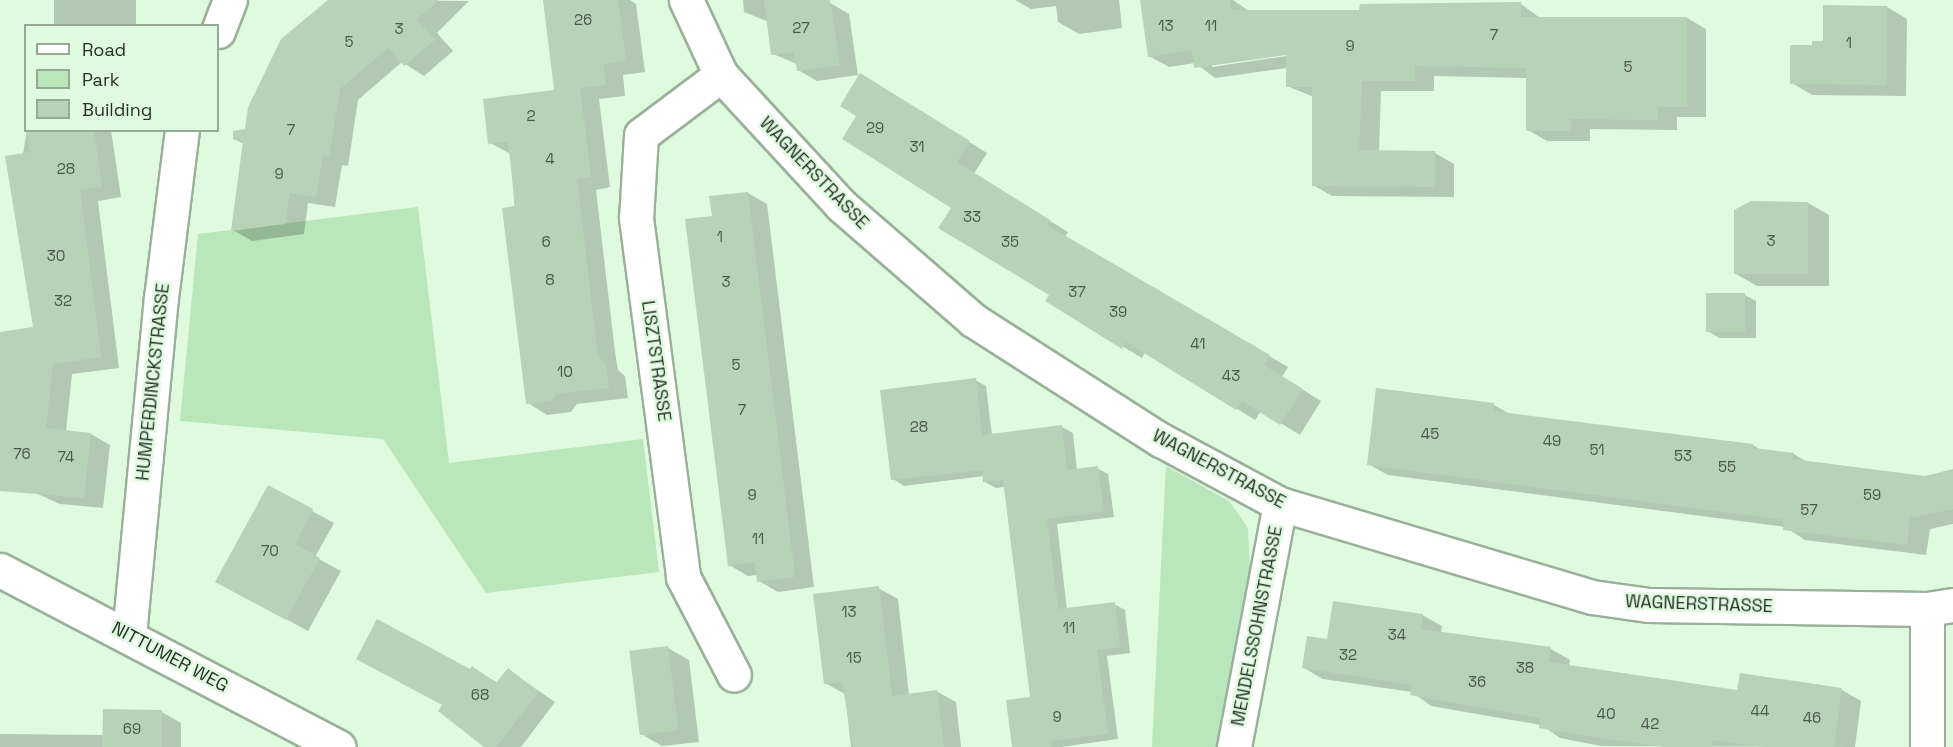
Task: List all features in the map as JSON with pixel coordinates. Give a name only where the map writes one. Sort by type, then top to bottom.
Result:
[{"type":"street","points":[[219,29],[230,0]]},
{"type":"street","name":"WAGNERSTRASSE","points":[[686,0],[721,75],[842,206],[973,320],[1161,440],[1280,504],[1430,552],[1592,597],[1649,605],[1940,607]]},
{"type":"street","name":"LISZTSTRASSE","points":[[721,75],[642,135],[636,218],[683,577],[734,675]]},
{"type":"street","name":"HUMPERDINCKSTRASSE","points":[[129,635],[161,298],[182,132]]},
{"type":"street","name":"MENDELSSOHNSTRASSE","points":[[1234,747],[1280,504]]},
{"type":"street","name":"NITTUMER WEG","points":[[0,570],[129,635],[338,747]]},
{"type":"street","points":[[1927,747],[1940,607]]},
{"type":"green space","points":[[418,207],[449,463],[643,439],[659,572],[486,593],[383,439],[180,421],[198,234]]},
{"type":"green space","points":[[1166,466],[1229,501],[1248,528],[1250,571],[1220,747],[1152,747]]},
{"type":"building","points":[[328,0],[439,0],[417,19],[435,40],[404,66],[388,48],[340,89],[329,156],[323,155],[316,197],[290,193],[285,224],[231,231],[243,141],[233,139],[233,131],[245,129],[248,107],[281,39]]},
{"type":"building","points":[[543,0],[618,0],[626,61],[604,64],[606,85],[580,88],[591,177],[577,179],[596,340],[599,357],[606,364],[609,388],[557,394],[551,401],[526,404],[502,208],[515,206],[508,141],[488,144],[483,99],[554,90]]},
{"type":"building","points":[[764,0],[830,0],[840,65],[797,71],[794,52],[771,55]]},
{"type":"building","points":[[1140,0],[1230,0],[1231,10],[1359,10],[1360,4],[1521,2],[1521,17],[1687,17],[1687,107],[1658,107],[1658,120],[1571,119],[1571,131],[1526,131],[1526,68],[1415,66],[1415,81],[1362,81],[1359,150],[1435,151],[1435,187],[1312,186],[1312,87],[1286,87],[1286,55],[1194,68],[1192,50],[1148,57]]},
{"type":"building","points":[[1823,5],[1887,6],[1887,85],[1790,84],[1790,45],[1812,45],[1812,41],[1823,41]]},
{"type":"building","points":[[860,73],[970,141],[957,162],[1050,220],[1047,225],[1270,355],[1264,365],[1303,389],[1280,425],[1242,401],[1236,410],[1126,342],[1122,349],[1045,301],[1049,295],[938,228],[951,208],[842,139],[856,116],[840,106]]},
{"type":"building","points":[[27,132],[94,132],[102,187],[80,190],[101,357],[53,364],[46,428],[91,433],[84,498],[0,491],[0,332],[33,327],[5,156],[30,152]]},
{"type":"building","points":[[748,192],[795,577],[757,582],[755,562],[728,566],[685,219],[712,216],[709,196]]},
{"type":"building","points":[[1751,201],[1808,202],[1808,274],[1734,274],[1734,210]]},
{"type":"building","points":[[1706,293],[1745,293],[1745,332],[1706,332]]},
{"type":"building","points":[[976,378],[982,435],[1062,425],[1067,470],[1098,466],[1104,512],[1047,519],[1058,609],[1115,602],[1120,647],[1097,650],[1108,734],[1051,741],[1051,747],[1012,747],[1006,700],[1030,697],[1003,480],[983,482],[982,470],[891,480],[880,390]]},
{"type":"building","points":[[1376,388],[1494,403],[1493,411],[1753,444],[1753,448],[1794,453],[1792,459],[1925,476],[1953,469],[1953,509],[1910,518],[1907,545],[1783,530],[1784,520],[1367,465]]},
{"type":"building","points":[[268,485],[313,509],[295,544],[320,558],[286,620],[215,582]]},
{"type":"building","points":[[879,586],[892,696],[937,690],[944,747],[853,747],[842,682],[824,684],[813,594]]},
{"type":"building","points":[[1333,601],[1423,614],[1421,629],[1551,647],[1549,662],[1737,690],[1740,673],[1842,688],[1834,747],[1764,747],[1712,740],[1712,747],[1665,747],[1580,735],[1539,728],[1540,718],[1410,695],[1412,685],[1302,668],[1307,636],[1327,639]]},
{"type":"building","points":[[377,619],[470,669],[472,666],[496,683],[508,668],[539,692],[496,747],[484,747],[438,711],[442,705],[356,659]]},
{"type":"building","points":[[668,646],[678,730],[640,735],[629,651]]},
{"type":"building","points":[[103,709],[162,710],[161,747],[102,747]]}]
